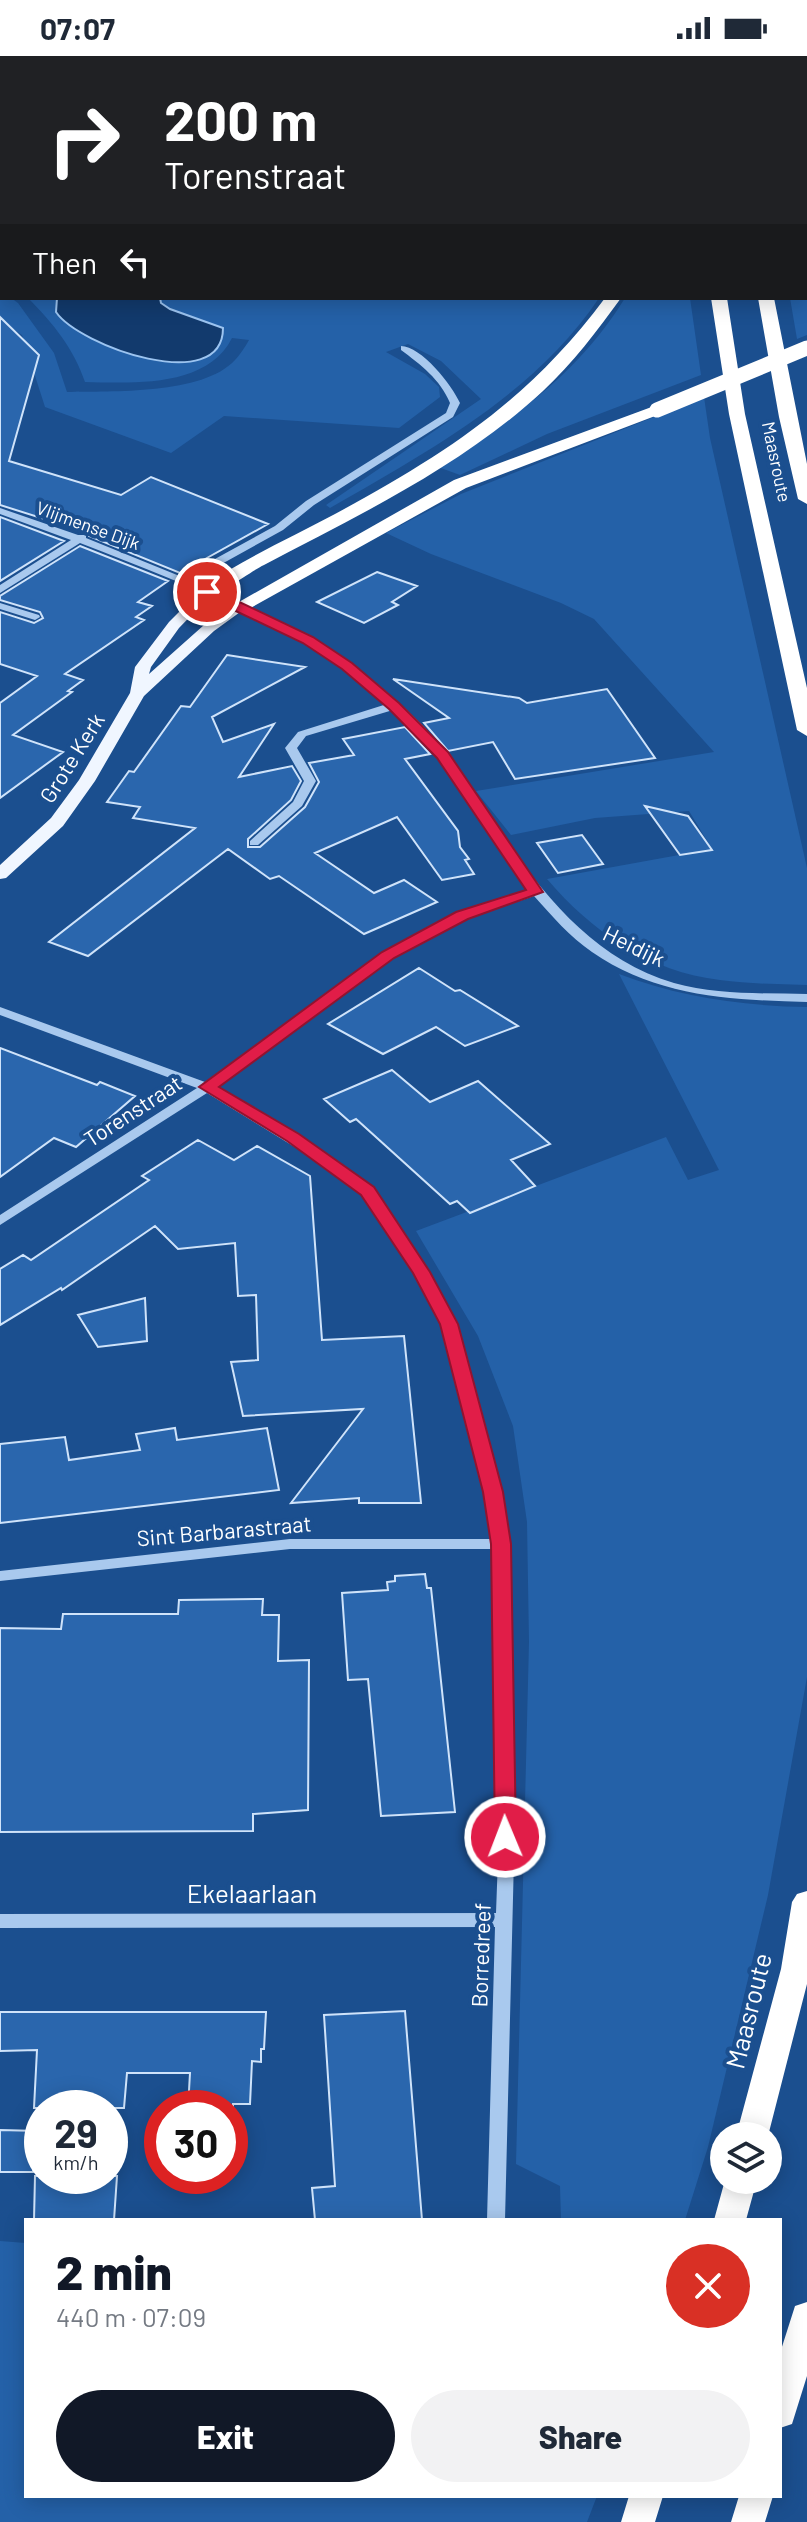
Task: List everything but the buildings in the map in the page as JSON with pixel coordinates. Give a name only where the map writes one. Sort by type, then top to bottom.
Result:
[{"type":"highway","points":[[207,592],[233,574],[407,479],[511,412],[554,374],[597,324],[612,300]]},
{"type":"highway","name":"Maasroute","points":[[719,300],[737,414],[807,730]]},
{"type":"highway","name":"Maasroute","points":[[766,300],[787,417],[807,499]]},
{"type":"highway","points":[[239,607],[460,484],[657,410],[807,348]]},
{"type":"highway","name":"Maasroute","points":[[756,2122],[796,1969],[807,1902]]},
{"type":"highway","points":[[731,2218],[737,2194]]},
{"type":"highway","points":[[782,2406],[807,2316]]},
{"type":"highway","points":[[638,2522],[645,2498]]},
{"type":"highway","points":[[748,2522],[755,2498]]},
{"type":"main road","name":"Grote Kerk","points":[[138,693],[143,667],[174,625],[207,592]]},
{"type":"main road","name":"Grote Kerk","points":[[0,874],[57,822],[87,781],[138,693],[209,628],[239,607]]},
{"type":"street","points":[[183,581],[279,528],[310,503],[450,415],[455,403],[451,390],[404,348]]},
{"type":"street","name":"Vlijmense Dijk","points":[[0,511],[82,537],[207,592]]},
{"type":"street","points":[[0,590],[82,537]]},
{"type":"street","name":"Heidijk","points":[[207,592],[308,640],[347,666],[394,706],[442,755],[535,892],[584,943],[633,972],[684,988],[770,998],[807,998]]},
{"type":"street","points":[[0,606],[35,617]]},
{"type":"street","points":[[254,843],[298,804],[310,781],[291,748],[302,734],[394,706]]},
{"type":"street","name":"Torenstraat","points":[[0,1221],[207,1087],[388,955],[462,916],[535,892]]},
{"type":"street","name":"Borredreef","points":[[0,1011],[207,1087],[293,1138],[367,1191],[421,1272],[449,1324],[493,1492],[501,1544],[506,1858],[496,2218]]},
{"type":"street","name":"Sint Barbarastraat","points":[[0,1576],[290,1544],[501,1544]]},
{"type":"street","name":"Ekelaarlaan","points":[[0,1921],[504,1920]]},
{"type":"shaded area","points":[[0,300],[18,303],[54,353],[67,392],[131,391],[201,380],[235,360],[249,340],[232,338],[220,354],[205,366],[187,374],[146,382],[85,382],[62,337],[30,300],[57,300],[56,312],[156,361],[179,362],[223,328],[170,309],[160,300],[597,300],[544,363],[511,392],[441,442],[330,508],[326,505],[481,399],[441,361],[408,344],[386,352],[425,374],[439,387],[440,397],[399,428],[224,416],[171,453],[45,407],[22,335],[0,320]]},
{"type":"shaded area","points":[[57,300],[160,300],[170,309],[223,328],[217,349],[200,359],[176,362],[148,359],[92,339],[56,312]]},
{"type":"shaded area","points":[[624,300],[690,300],[701,375],[547,434],[460,475],[438,467],[542,393],[586,351]]},
{"type":"shaded area","points":[[790,300],[807,300],[807,335],[797,339]]},
{"type":"shaded area","points":[[704,397],[710,438],[807,868],[807,985],[720,980],[670,968],[624,946],[564,898],[547,879],[712,849],[689,811],[595,818],[511,835],[476,791],[714,752],[594,619],[386,533],[461,494]]},
{"type":"shaded area","points":[[619,974],[665,989],[712,999],[807,1007],[807,1677],[768,1895],[714,2122],[710,2122],[708,2147],[686,2218],[561,2218],[560,2186],[516,2164],[529,1642],[527,1522],[513,1426],[478,1336],[416,1231],[666,1137],[688,1180],[719,1170]]},
{"type":"shaded area","points":[[0,2241],[24,2243],[24,2498],[596,2498],[587,2522],[0,2522]]},
{"type":"route","points":[[207,592],[272,620],[308,640],[347,666],[394,706],[442,755],[535,892],[462,916],[388,955],[207,1087],[293,1138],[367,1191],[421,1272],[449,1324],[493,1492],[501,1544],[505,1837]]}]
